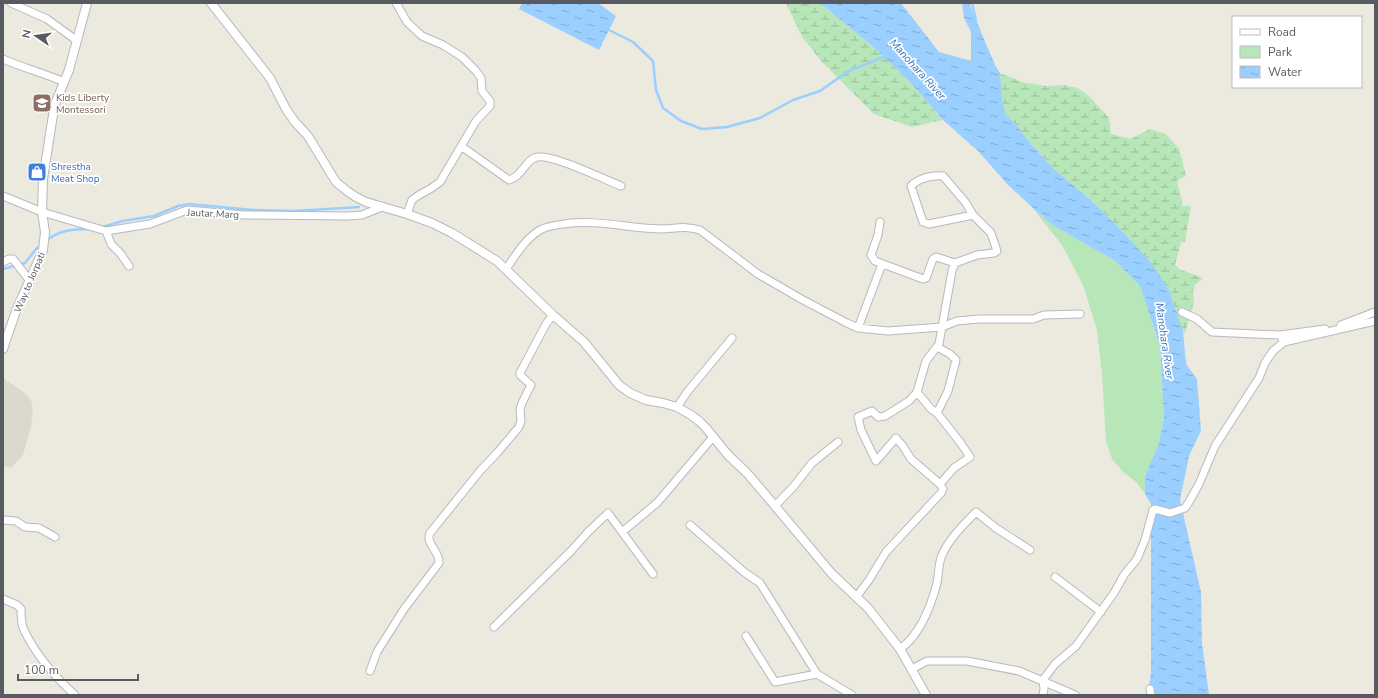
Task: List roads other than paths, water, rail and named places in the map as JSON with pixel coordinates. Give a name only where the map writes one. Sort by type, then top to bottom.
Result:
[{"type":"street","points":[[11,3],[47,19],[76,40]]},
{"type":"street","name":"Way to Jorpati","points":[[3,349],[16,311],[43,250],[45,232],[42,212],[43,179],[52,121],[56,104],[69,70],[87,3]]},
{"type":"street","points":[[211,3],[270,78],[286,109],[295,122],[308,136],[336,182],[347,192],[366,202],[432,223],[452,233],[497,261],[553,315],[584,342],[619,385],[630,393],[646,400],[663,403],[677,408],[699,421],[775,506],[832,574],[857,596],[878,620],[900,649],[926,695]]},
{"type":"street","points":[[396,3],[407,22],[422,36],[443,45],[462,57],[476,71],[482,78],[482,91],[490,101],[490,106],[476,121],[440,182],[412,200],[407,214]]},
{"type":"street","points":[[3,59],[17,66],[42,72],[64,82]]},
{"type":"street","points":[[461,146],[509,180],[514,179],[531,160],[542,156],[587,171],[621,186]]},
{"type":"street","points":[[880,222],[878,235],[871,255],[875,261],[923,279],[926,278],[933,259],[936,256],[955,263],[977,255],[994,253],[997,251],[992,233],[973,215],[966,203],[943,176],[917,180],[911,186],[923,222],[929,224],[973,215]]},
{"type":"street","name":"Jautar Marg","points":[[3,196],[42,212],[106,231],[150,224],[187,210],[252,215],[347,216],[362,215],[382,207]]},
{"type":"street","points":[[506,269],[531,237],[541,230],[556,225],[578,222],[664,229],[690,227],[700,230],[745,265],[790,293],[834,317],[858,328],[888,331],[942,327],[957,321],[979,319],[1033,319],[1044,315],[1080,314]]},
{"type":"street","points":[[106,231],[111,244],[120,253],[129,266]]},
{"type":"street","points":[[3,262],[9,259],[16,261],[30,281]]},
{"type":"street","points":[[857,596],[869,580],[886,552],[944,489],[911,459],[896,438],[876,461],[861,430],[858,417],[872,411],[878,417],[885,416],[909,402],[917,392],[926,361],[939,344],[952,271],[955,263]]},
{"type":"street","points":[[858,328],[882,264]]},
{"type":"street","points":[[1182,312],[1197,319],[1212,332],[1280,335],[1334,328],[1375,312]]},
{"type":"street","points":[[370,671],[377,652],[400,615],[439,563],[438,554],[429,541],[428,537],[430,532],[480,471],[520,427],[520,409],[531,385],[520,376],[520,373],[533,347],[553,315]]},
{"type":"street","points":[[1043,695],[1043,680],[1055,664],[1076,646],[1140,554],[1152,511],[1155,509],[1170,513],[1185,508],[1199,484],[1215,446],[1259,378],[1265,363],[1273,351],[1284,342],[1375,321]]},
{"type":"street","points":[[1280,335],[1284,342]]},
{"type":"street","points":[[677,408],[688,391],[732,338]]},
{"type":"street","points":[[937,347],[950,354],[956,360],[948,391],[937,413]]},
{"type":"street","points":[[917,392],[931,409],[937,413],[970,457],[954,468],[940,484]]},
{"type":"street","points":[[622,532],[657,503],[713,437]]},
{"type":"street","points":[[775,506],[794,486],[812,463],[838,442]]},
{"type":"street","points":[[900,649],[911,640],[932,601],[942,554],[966,522],[976,512],[996,528],[1030,550]]},
{"type":"street","points":[[494,627],[608,513],[653,574]]},
{"type":"street","points":[[3,520],[16,521],[25,527],[39,528],[55,537]]},
{"type":"street","points":[[690,525],[744,572],[760,583],[817,674],[852,695]]},
{"type":"street","points":[[1055,577],[1101,612]]},
{"type":"street","points":[[3,599],[21,608],[24,630],[36,650],[57,679],[75,695]]},
{"type":"street","points":[[746,636],[775,682],[817,674]]},
{"type":"street","points":[[912,669],[927,662],[967,661],[1019,671],[1075,695]]},
{"type":"water","points":[[522,3],[598,3],[616,16],[599,50],[519,9]]},
{"type":"water","name":"Manohara River","points":[[820,3],[901,3],[939,52],[971,61],[971,32],[964,18],[962,3],[969,3],[995,65],[1000,73],[1005,115],[1014,122],[1030,143],[1055,170],[1093,202],[1122,231],[1153,265],[1169,290],[1183,331],[1186,364],[1197,379],[1201,431],[1189,456],[1180,500],[1201,592],[1202,643],[1209,695],[1148,695],[1151,672],[1151,504],[1145,494],[1145,476],[1159,443],[1164,418],[1160,346],[1140,286],[1115,261],[1051,224],[1008,185],[979,152],[943,120],[908,80],[872,46]]},
{"type":"waterway","points":[[972,3],[976,20]]},
{"type":"waterway","points":[[609,30],[633,42],[653,61],[656,90],[663,108],[681,121],[702,129],[727,127],[760,118],[793,100],[820,91],[847,72],[886,56]]},
{"type":"waterway","points":[[102,227],[123,221],[154,216],[178,206],[189,204],[253,210],[294,211],[359,207]]},
{"type":"waterway","points":[[47,240],[57,234],[67,231],[89,229]]},
{"type":"waterway","points":[[3,269],[25,263],[41,245]]},
{"type":"place","name":"Kids Liberty Montessori","points":[[42,103]]},
{"type":"place","name":"Shrestha Meat Shop","points":[[37,172]]}]
